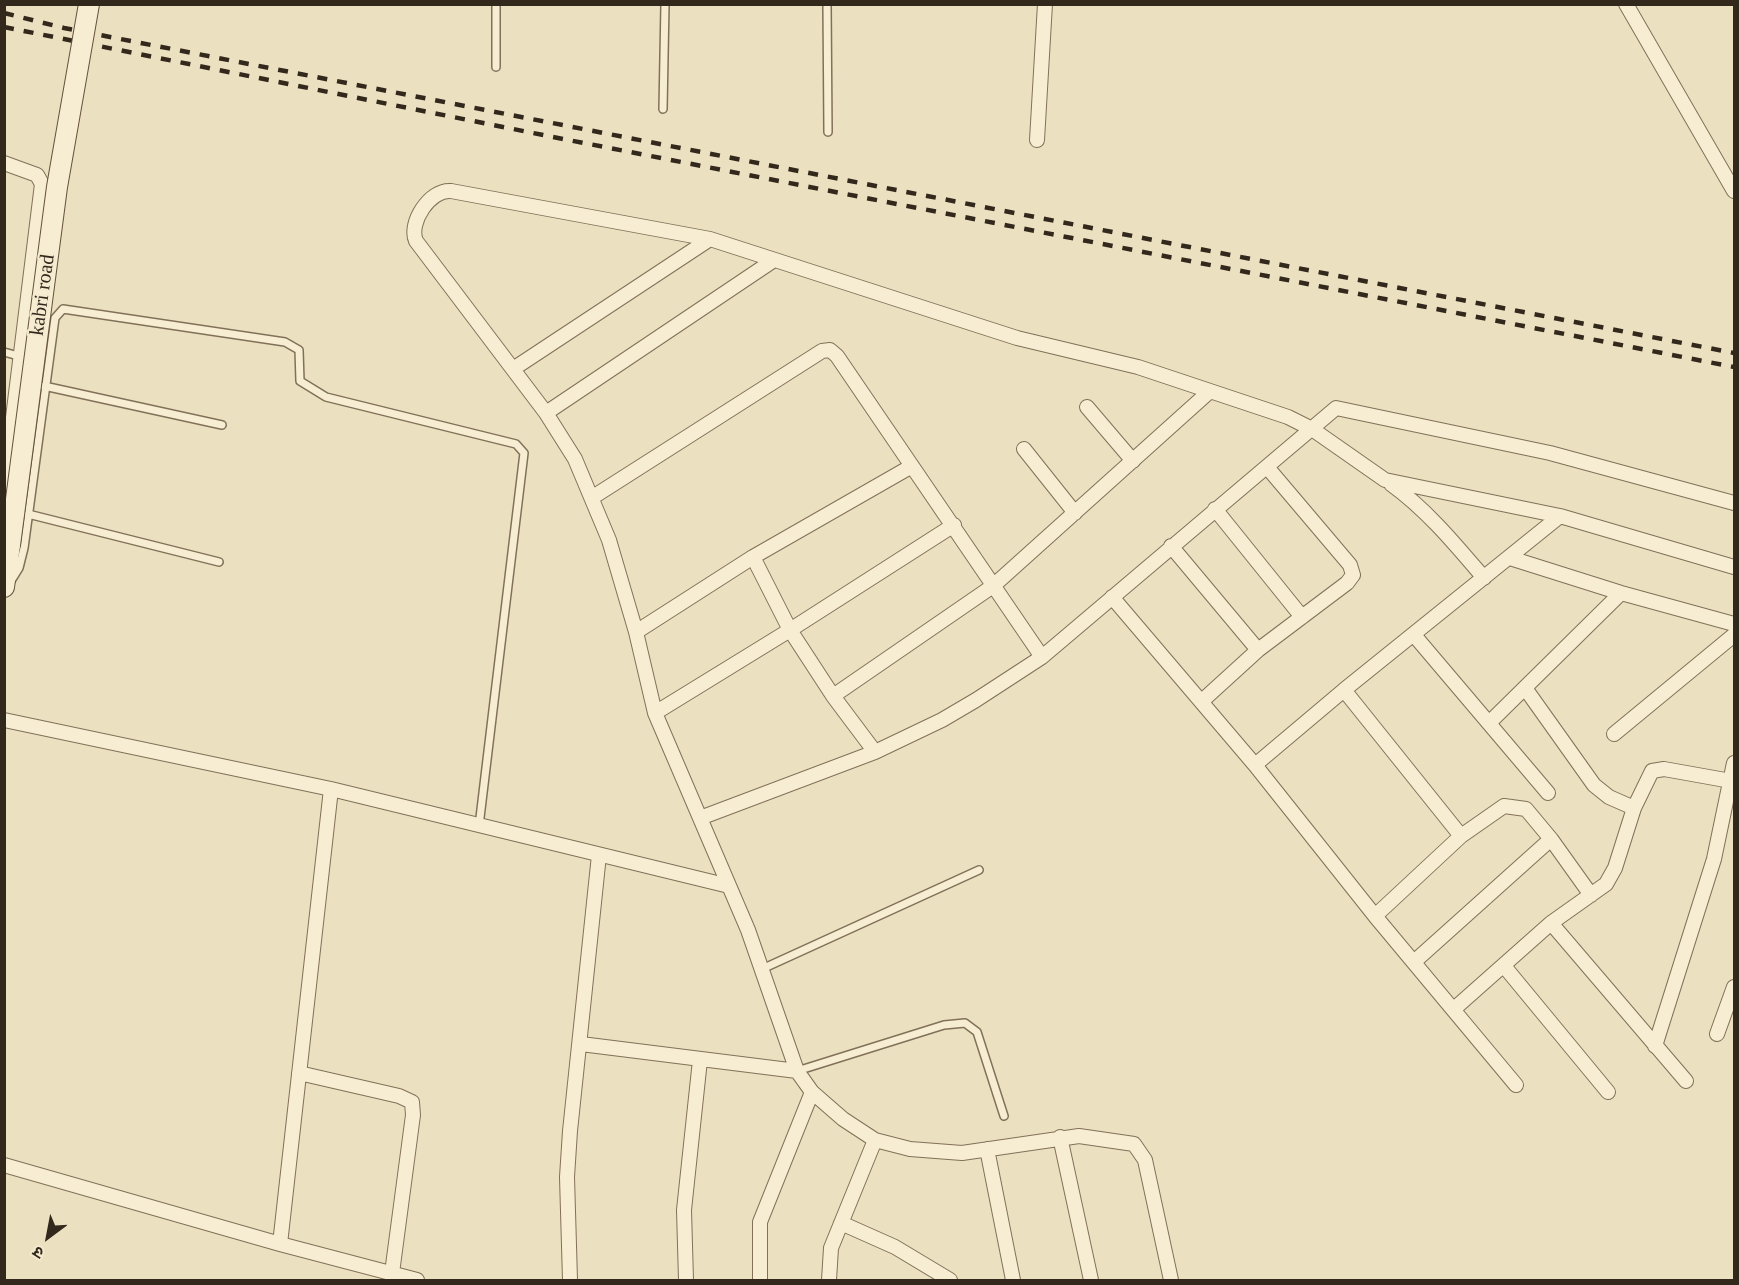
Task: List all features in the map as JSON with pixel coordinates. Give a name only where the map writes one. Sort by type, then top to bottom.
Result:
[{"type":"street","name":"kabri road","points":[[4,589],[57,187],[89,4]]},
{"type":"street","points":[[1037,140],[1045,4]]},
{"type":"street","points":[[1626,4],[1734,191]]},
{"type":"street","points":[[4,163],[37,175],[42,183],[4,490]]},
{"type":"street","points":[[1171,1281],[1145,1160],[1141,1150],[1128,1142],[1060,1137],[987,1149],[939,1153],[875,1140],[843,1119],[812,1092],[797,1071],[762,969],[655,713],[636,632],[609,540],[593,497],[575,459],[546,413],[416,241],[414,231],[416,223],[434,194],[451,191],[710,239],[1017,338],[1138,367],[1288,417],[1312,429],[1411,498],[1443,529],[1484,578]]},
{"type":"street","points":[[513,369],[710,239]]},
{"type":"street","points":[[546,413],[774,260]]},
{"type":"street","points":[[593,497],[825,350],[837,356],[1042,657]]},
{"type":"street","points":[[833,696],[993,586],[1210,391]]},
{"type":"street","points":[[1087,407],[1133,461]]},
{"type":"street","points":[[700,818],[876,752],[942,720],[1042,657],[1312,429],[1330,411],[1344,407],[1550,453],[1734,503]]},
{"type":"street","points":[[1024,449],[1075,513]]},
{"type":"street","points":[[636,632],[753,557],[912,466]]},
{"type":"street","points":[[1202,701],[1258,650],[1347,583],[1353,575],[1352,570],[1267,467]]},
{"type":"street","points":[[1385,480],[1560,516],[1734,567]]},
{"type":"street","points":[[1215,509],[1302,617]]},
{"type":"street","points":[[1256,765],[1344,690],[1560,516]]},
{"type":"street","points":[[655,713],[954,525]]},
{"type":"street","points":[[1171,546],[1258,650]]},
{"type":"street","points":[[753,557],[790,630],[833,696],[876,752]]},
{"type":"street","points":[[1510,558],[1621,593],[1734,624]]},
{"type":"street","points":[[1489,723],[1621,593]]},
{"type":"street","points":[[1112,597],[1256,765],[1375,916],[1516,1084]]},
{"type":"street","points":[[1414,635],[1548,793]]},
{"type":"street","points":[[1614,734],[1734,635]]},
{"type":"street","points":[[1525,688],[1594,785],[1609,797],[1634,808]]},
{"type":"street","points":[[1344,690],[1461,836]]},
{"type":"street","points":[[4,720],[331,789],[729,886]]},
{"type":"street","points":[[1655,1046],[1714,859],[1734,763]]},
{"type":"street","points":[[1454,1009],[1551,923],[1591,895],[1611,876],[1634,808],[1648,776],[1657,769],[1731,781]]},
{"type":"street","points":[[280,1244],[331,789]]},
{"type":"street","points":[[1375,916],[1461,836],[1497,809],[1513,805],[1526,809],[1551,839],[1591,895]]},
{"type":"street","points":[[1415,962],[1551,839]]},
{"type":"street","points":[[570,1281],[567,1177],[570,1131],[581,1044],[599,855]]},
{"type":"street","points":[[1551,923],[1686,1081]]},
{"type":"street","points":[[1504,966],[1608,1092]]},
{"type":"street","points":[[1718,1034],[1731,1009],[1734,987]]},
{"type":"street","points":[[581,1044],[797,1071]]},
{"type":"street","points":[[686,1281],[684,1210],[700,1060]]},
{"type":"street","points":[[299,1073],[399,1096],[412,1102],[413,1115],[392,1273]]},
{"type":"street","points":[[760,1281],[760,1222],[812,1092]]},
{"type":"street","points":[[1060,1137],[1090,1281]]},
{"type":"street","points":[[829,1281],[828,1257],[875,1140]]},
{"type":"street","points":[[987,1149],[1013,1281]]},
{"type":"street","points":[[4,1166],[417,1281]]},
{"type":"street","points":[[841,1223],[895,1247],[950,1281]]},
{"type":"lane","points":[[496,4],[496,67]]},
{"type":"lane","points":[[663,109],[665,4]]},
{"type":"lane","points":[[827,4],[828,132]]},
{"type":"lane","points":[[4,589],[21,561],[55,318],[63,309],[285,342],[299,350],[300,381],[326,397],[516,444],[524,453],[479,826]]},
{"type":"lane","points":[[4,352],[22,357]]},
{"type":"lane","points":[[44,386],[222,425]]},
{"type":"lane","points":[[28,514],[219,562]]},
{"type":"lane","points":[[762,969],[979,870]]},
{"type":"lane","points":[[797,1071],[944,1025],[965,1023],[977,1032],[1004,1116]]},
{"type":"railway","points":[[4,13],[64,28],[1734,353]]},
{"type":"railway","points":[[4,27],[553,137],[1734,367]]}]
